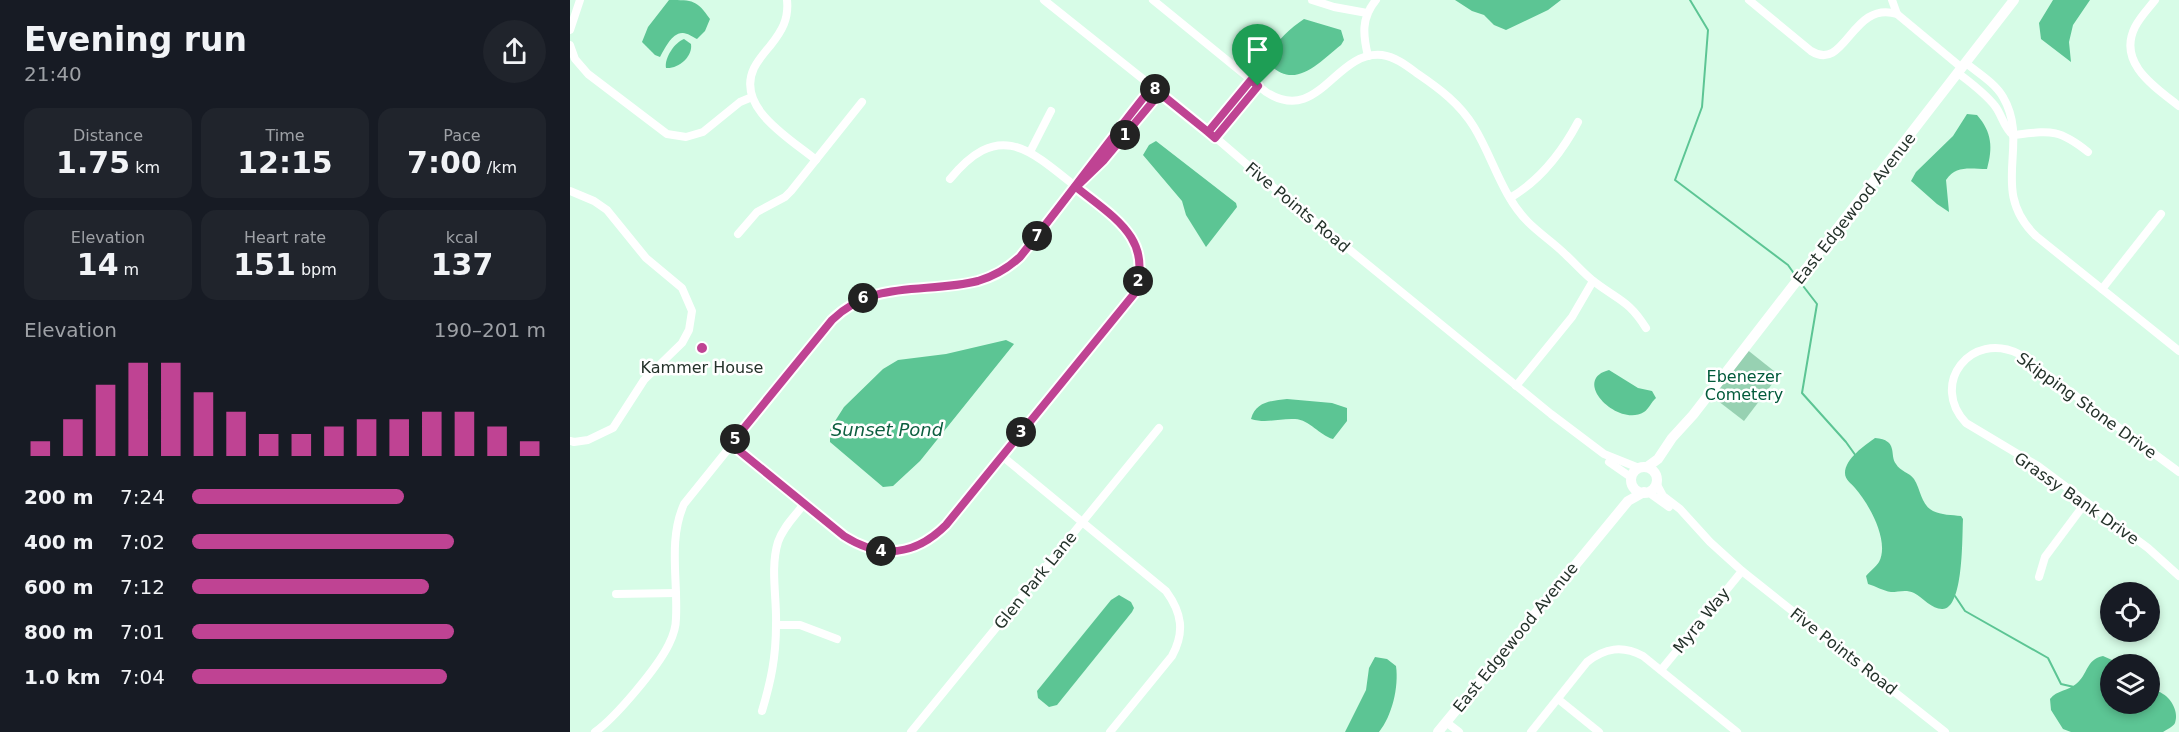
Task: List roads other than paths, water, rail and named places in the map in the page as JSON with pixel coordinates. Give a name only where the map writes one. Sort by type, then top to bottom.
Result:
[{"type":"main road","name":"East Edgewood Avenue","points":[[1592,543],[1632,480],[1643,468],[1658,459],[1672,438],[1693,415],[2014,0]]},
{"type":"main road","name":"East Edgewood Avenue","points":[[1437,732],[1592,543],[1615,519],[1629,499],[1646,492],[1693,415]]},
{"type":"main road","points":[[1643,468],[1656,479]]},
{"type":"main road","points":[[1632,480],[1636,489],[1646,492]]},
{"type":"street","points":[[570,30],[580,0]]},
{"type":"street","points":[[787,0],[788,12],[785,23],[753,70],[750,82],[752,97],[764,117],[816,160]]},
{"type":"street","name":"Five Points Road","points":[[1044,0],[1551,414]]},
{"type":"street","points":[[1153,0],[1254,83],[1280,99],[1304,99],[1316,94],[1353,62],[1368,56],[1381,55],[1397,60],[1454,101],[1476,130],[1509,198],[1528,222],[1565,253],[1593,281],[1632,308],[1646,328]]},
{"type":"street","points":[[1312,0],[1337,8],[1367,13]]},
{"type":"street","points":[[1368,56],[1363,29],[1367,13],[1376,0]]},
{"type":"street","points":[[1749,0],[1811,51],[1822,56],[1834,53],[1868,16],[1882,11],[1897,14],[1962,68],[2000,92],[2010,110],[2014,124],[2011,186],[2014,202],[2022,220],[2036,236],[2179,351]]},
{"type":"street","points":[[1892,0],[1897,14]]},
{"type":"street","points":[[2155,0],[2134,30],[2131,44],[2132,54],[2135,66],[2143,76],[2179,106]]},
{"type":"street","points":[[571,48],[575,59],[588,74],[658,130],[676,137],[686,137],[703,132],[740,102],[752,97]]},
{"type":"street","points":[[1212,135],[1254,83]]},
{"type":"street","points":[[595,732],[613,717],[669,646],[675,626],[675,534],[679,514],[691,493],[832,320],[848,306],[871,295],[970,283],[992,277],[1020,257],[1152,87]]},
{"type":"street","points":[[1076,187],[1104,160],[1160,93]]},
{"type":"street","points":[[738,234],[757,212],[785,197],[862,102]]},
{"type":"street","points":[[1030,152],[1051,111]]},
{"type":"street","points":[[1509,198],[1536,180],[1578,122]]},
{"type":"street","points":[[2013,135],[2058,133],[2072,139],[2088,152]]},
{"type":"street","points":[[731,444],[854,542],[897,555],[937,534],[1002,456],[1128,302],[1137,286],[1140,259],[1134,240],[1122,224],[1030,152],[1005,146],[983,150],[964,162],[950,179]]},
{"type":"street","points":[[570,191],[594,201],[607,210],[646,258],[682,288],[692,311],[689,330],[682,343],[644,380],[613,428],[588,440],[570,441]]},
{"type":"street","points":[[2102,289],[2161,214]]},
{"type":"street","points":[[1516,386],[1572,317],[1593,281]]},
{"type":"street","name":"Skipping Stone Drive","points":[[1961,364],[1970,355],[1988,348],[2003,348],[2019,354],[2179,472]]},
{"type":"street","name":"Grassy Bank Drive","points":[[1961,364],[1952,386],[1952,398],[1959,416],[1974,429],[2038,466],[2148,548],[2179,576]]},
{"type":"street","points":[[1551,414],[1604,454],[1643,468]]},
{"type":"street","points":[[1551,414],[1589,450],[1618,467],[1632,480]]},
{"type":"street","name":"Glen Park Lane","points":[[911,732],[1159,428]]},
{"type":"street","points":[[1002,456],[1166,591],[1175,604],[1181,621],[1178,646],[1110,732]]},
{"type":"street","points":[[1656,479],[1661,494],[1684,513],[1710,542],[1742,571]]},
{"type":"street","points":[[1646,492],[1673,510],[1708,546],[1742,571]]},
{"type":"street","points":[[2039,577],[2044,557],[2086,502]]},
{"type":"street","points":[[762,711],[773,676],[776,551],[781,535],[804,504]]},
{"type":"street","name":"Five Points Road","points":[[1742,571],[1945,732]]},
{"type":"street","name":"Myra Way","points":[[1660,670],[1742,571]]},
{"type":"street","points":[[616,594],[676,593]]},
{"type":"street","points":[[776,625],[800,625],[837,639]]},
{"type":"street","points":[[1531,732],[1587,662],[1611,649],[1626,649],[1634,651],[1660,670],[1737,732]]},
{"type":"street","points":[[1558,699],[1599,732]]},
{"type":"street","points":[[1446,722],[1459,732]]},
{"type":"water","points":[[669,0],[694,2],[710,19],[705,31],[697,39],[683,33],[675,35],[660,57],[642,42],[648,27]]},
{"type":"water","points":[[1455,0],[1561,0],[1548,10],[1506,30]]},
{"type":"water","points":[[2053,0],[2090,0],[2073,25],[2069,42],[2071,62],[2041,39],[2039,23]]},
{"type":"water","points":[[1304,19],[1341,30],[1344,40],[1315,66],[1297,75],[1288,75],[1268,63],[1270,56],[1287,33]]},
{"type":"water","points":[[684,39],[691,44],[687,58],[671,68],[666,68],[671,51],[677,43]]},
{"type":"water","points":[[1967,114],[1977,115],[1986,128],[1990,140],[1989,161],[1987,169],[1959,170],[1946,180],[1949,212],[1911,181],[1916,172],[1953,136]]},
{"type":"water","points":[[1156,141],[1236,203],[1237,207],[1206,247],[1186,215],[1182,201],[1143,155],[1149,145]]},
{"type":"water","name":"Sunset Pond","points":[[1006,340],[1014,344],[920,461],[893,486],[883,487],[830,442],[830,429],[844,407],[883,369],[898,360],[946,354]]},
{"type":"water","points":[[1609,370],[1638,388],[1652,391],[1656,398],[1646,411],[1633,415],[1622,414],[1602,401],[1596,392],[1594,383],[1598,375]]},
{"type":"water","points":[[1287,399],[1332,403],[1347,408],[1347,421],[1333,439],[1300,420],[1251,419],[1253,413],[1261,405],[1270,401]]},
{"type":"water","points":[[1875,438],[1883,439],[1890,445],[1896,464],[1914,479],[1929,508],[1939,513],[1961,516],[1963,519],[1958,585],[1949,606],[1942,609],[1938,609],[1911,592],[1885,591],[1868,584],[1866,576],[1878,564],[1882,553],[1880,534],[1872,513],[1847,480],[1845,473],[1852,458]]},
{"type":"water","points":[[1119,595],[1131,602],[1134,608],[1132,612],[1057,705],[1049,707],[1038,698],[1037,691],[1111,600]]},
{"type":"water","points":[[1375,657],[1387,659],[1396,666],[1394,701],[1388,718],[1379,732],[1345,732],[1366,690],[1369,668]]},
{"type":"water","points":[[2100,657],[2100,714],[2160,714],[2160,693],[2172,703],[2176,715],[2173,726],[2163,732],[2071,732],[2063,729],[2051,710],[2050,699],[2076,684],[2093,660]]},
{"type":"waterway","points":[[1690,0],[1708,30],[1702,107],[1675,180],[1788,265],[1795,275]]},
{"type":"waterway","points":[[1800,282],[1817,304],[1802,393],[1856,456]]},
{"type":"waterway","points":[[1955,596],[1965,611],[2048,658],[2061,684],[2074,687]]},
{"type":"place","name":"Kammer House","points":[[702,348]]},
{"type":"park label","name":"Ebenezer Cometery","points":[[1744,385]]}]
